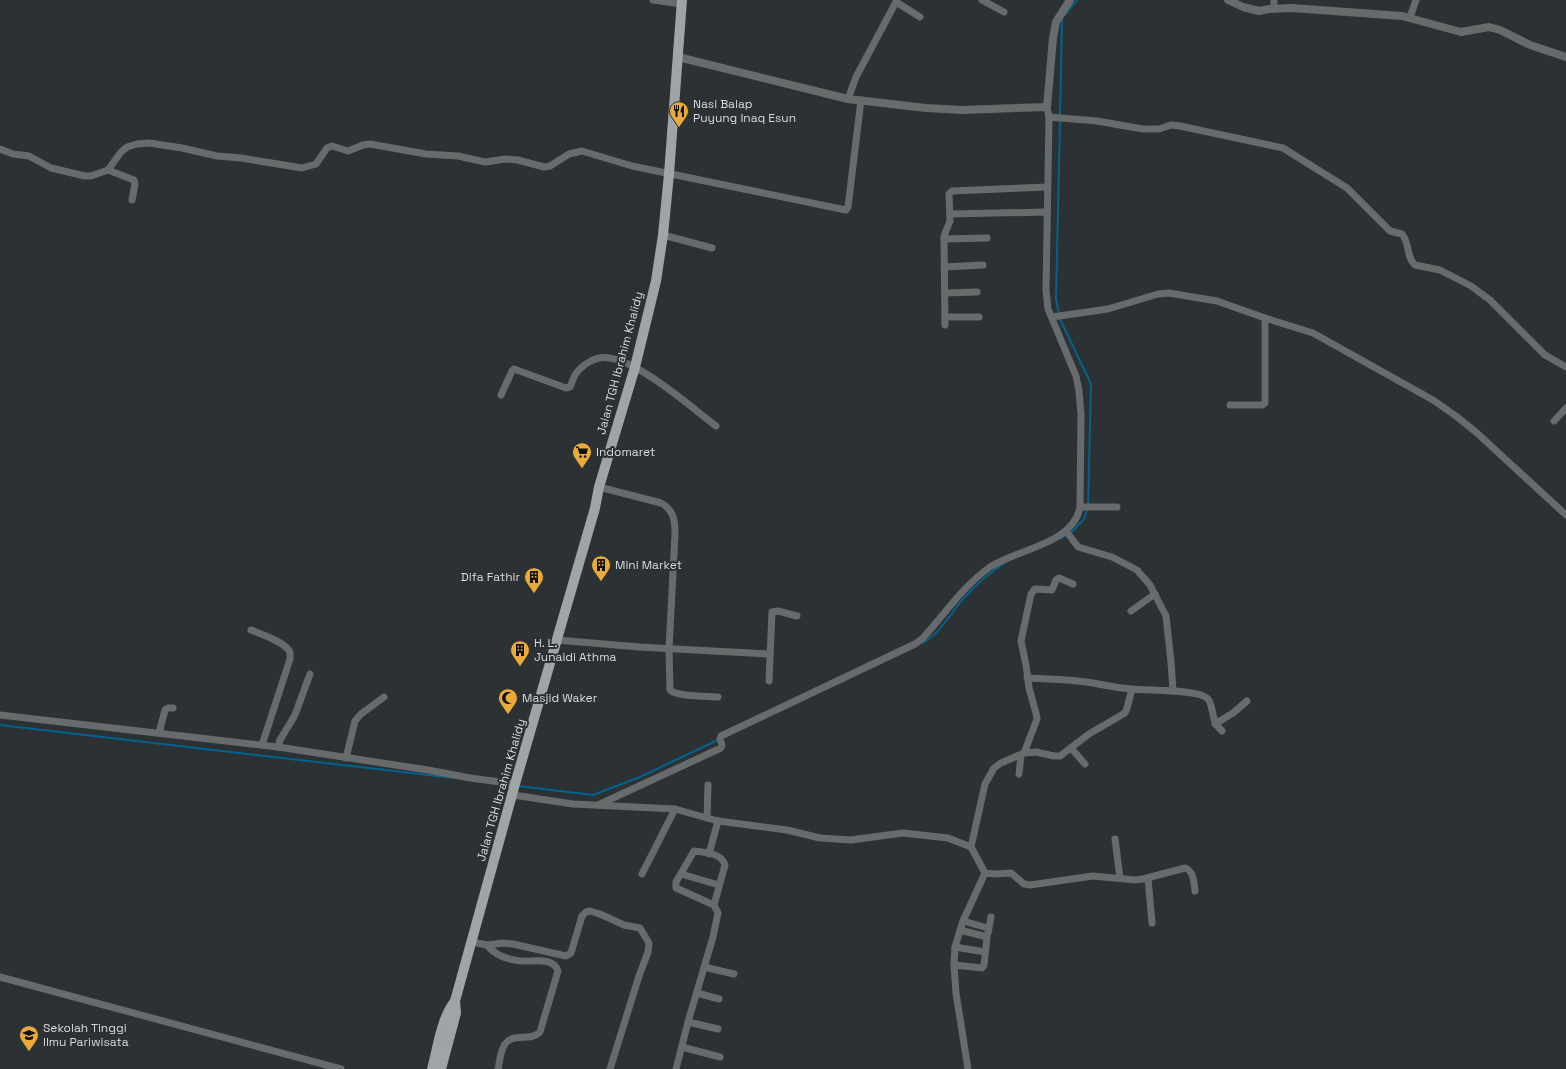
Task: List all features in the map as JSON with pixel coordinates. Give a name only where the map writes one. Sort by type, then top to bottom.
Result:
[{"type":"main road","name":"Jalan TGH Ibrahim Khalidy","points":[[432,1069],[449,1009],[455,1000],[472,942],[514,789],[595,508],[599,487],[635,367],[656,281],[663,235],[669,174],[682,2]]},
{"type":"main road","name":"Jalan TGH Ibrahim Khalidy","points":[[441,1069],[456,1013],[455,1000]]},
{"type":"street","points":[[654,0],[682,2]]},
{"type":"street","points":[[982,0],[1004,12]]},
{"type":"street","points":[[598,805],[719,749],[721,736],[914,644],[926,634],[971,582],[1000,562],[1067,533],[1085,507],[1079,391],[1076,376],[1057,316],[1048,309],[1046,290],[1046,212],[1050,117],[1047,107],[1053,38],[1056,22],[1070,0]]},
{"type":"street","points":[[1228,0],[1252,10],[1259,11],[1274,4],[1299,9],[1410,17],[1461,32],[1489,28],[1500,30],[1530,45],[1566,57]]},
{"type":"street","points":[[1410,17],[1416,0]]},
{"type":"street","points":[[848,99],[856,77],[896,1],[920,17]]},
{"type":"street","points":[[678,58],[848,99],[926,108],[962,110],[1047,107]]},
{"type":"street","points":[[0,149],[13,154],[29,156],[51,168],[85,176],[99,174],[108,170],[121,152],[127,147],[137,144],[156,144],[217,156],[240,158],[302,168],[316,164],[331,146],[348,151],[366,144],[426,154],[458,156],[485,162],[506,159],[518,160],[544,167],[550,166],[569,154],[582,151],[632,166],[847,209],[861,100]]},
{"type":"street","points":[[1050,117],[1097,121],[1143,129],[1159,129],[1171,125],[1180,126],[1284,148],[1347,188],[1390,231],[1402,234],[1406,241],[1411,260],[1415,265],[1440,270],[1471,286],[1490,300],[1545,355],[1566,367]]},
{"type":"street","points":[[108,170],[134,180],[135,184],[132,200]]},
{"type":"street","points":[[979,317],[945,321],[944,232],[950,224],[949,194],[952,191],[1047,187]]},
{"type":"street","points":[[950,214],[1046,212]]},
{"type":"street","points":[[663,235],[712,248]]},
{"type":"street","points":[[944,238],[987,238]]},
{"type":"street","points":[[944,267],[983,266]]},
{"type":"street","points":[[945,293],[977,292]]},
{"type":"street","points":[[1057,316],[1108,309],[1158,294],[1169,293],[1218,301],[1265,318],[1305,330],[1327,340],[1375,369],[1433,400],[1476,433],[1566,515]]},
{"type":"street","points":[[1230,405],[1265,403],[1265,318]]},
{"type":"street","points":[[501,395],[514,369],[566,388],[570,387],[577,372],[588,363],[599,358],[611,358],[635,367],[649,375],[716,426]]},
{"type":"street","points":[[1554,422],[1566,408]]},
{"type":"street","points":[[599,487],[661,503],[667,506],[672,513],[675,520],[675,534],[669,649],[670,684],[672,692],[687,695],[718,697]]},
{"type":"street","points":[[1085,507],[1117,507]]},
{"type":"street","points":[[1067,533],[1078,547],[1112,557],[1137,570],[1145,578],[1164,611],[1167,622],[1173,691]]},
{"type":"street","points":[[1019,774],[1022,754],[1037,719],[1021,641],[1032,591],[1036,588],[1052,590],[1056,580],[1059,578],[1073,584]]},
{"type":"street","points":[[1131,611],[1155,594]]},
{"type":"street","points":[[769,681],[772,612],[778,611],[797,616]]},
{"type":"street","points":[[250,630],[288,648],[290,652],[290,659],[262,745]]},
{"type":"street","points":[[557,640],[619,646],[769,654]]},
{"type":"street","points":[[278,747],[280,740],[295,715],[310,674]]},
{"type":"street","points":[[1028,678],[1078,681],[1132,690],[1173,691],[1202,696],[1208,699],[1215,724],[1222,731]]},
{"type":"street","points":[[971,847],[985,784],[988,777],[997,766],[1022,754],[1041,753],[1057,756],[1064,753],[1089,734],[1125,713],[1132,690]]},
{"type":"street","points":[[346,758],[355,720],[384,697]]},
{"type":"street","points":[[1215,724],[1233,713],[1247,701]]},
{"type":"street","points":[[159,733],[164,710],[173,708]]},
{"type":"street","points":[[0,715],[278,747],[470,778],[573,804],[675,809],[718,821],[787,830],[820,838],[837,840],[868,839],[903,833],[948,838],[971,847],[985,873]]},
{"type":"street","points":[[1071,748],[1085,764]]},
{"type":"street","points":[[707,818],[708,785]]},
{"type":"street","points":[[642,874],[675,809]]},
{"type":"street","points":[[709,854],[718,821]]},
{"type":"street","points":[[1115,839],[1120,878]]},
{"type":"street","points":[[676,1069],[688,1022],[713,938],[717,920],[717,911],[714,905],[724,869],[724,861],[717,856],[693,851],[676,882],[676,889],[714,905]]},
{"type":"street","points":[[985,873],[1011,873],[1027,885],[1093,876],[1135,880],[1184,868],[1187,869],[1193,876],[1195,891]]},
{"type":"street","points":[[968,1069],[956,993],[954,965],[955,947],[963,921],[985,873]]},
{"type":"street","points":[[681,874],[719,885]]},
{"type":"street","points":[[1148,878],[1152,923]]},
{"type":"street","points":[[472,942],[487,945],[506,943],[568,955],[571,953],[582,916],[586,912],[590,911],[600,914],[624,926],[635,927],[641,930],[649,943],[649,949],[610,1069]]},
{"type":"street","points":[[954,965],[982,968],[984,965],[988,928],[991,917]]},
{"type":"street","points":[[963,921],[988,928]]},
{"type":"street","points":[[960,930],[987,937]]},
{"type":"street","points":[[487,945],[499,955],[520,961],[547,962],[554,965],[558,971],[540,1032],[533,1037],[515,1038],[508,1041],[503,1049],[498,1069]]},
{"type":"street","points":[[955,947],[985,952]]},
{"type":"street","points":[[704,967],[734,974]]},
{"type":"street","points":[[0,977],[341,1069]]},
{"type":"street","points":[[697,993],[719,1000]]},
{"type":"street","points":[[688,1022],[718,1029]]},
{"type":"street","points":[[682,1047],[720,1057]]},
{"type":"waterway","points":[[1065,15],[1077,0]]},
{"type":"waterway","points":[[1060,116],[1062,18]]},
{"type":"waterway","points":[[1060,120],[1056,299],[1060,319],[1091,384],[1088,507],[1084,519],[1071,533],[1061,538]]},
{"type":"waterway","points":[[922,643],[941,628],[975,586],[1006,562]]},
{"type":"waterway","points":[[0,725],[454,778]]},
{"type":"waterway","points":[[518,786],[593,795],[640,777],[718,740]]},
{"type":"place","name":"Nasi Balap Puyung Inaq Esun","points":[[679,128]]},
{"type":"place","name":"Indomaret","points":[[582,469]]},
{"type":"place","name":"Mini Market","points":[[601,582]]},
{"type":"place","name":"Difa Fathir","points":[[534,594]]},
{"type":"place","name":"H. L. Junaidi Athma","points":[[520,667]]},
{"type":"place","name":"Masjid Waker","points":[[508,715]]},
{"type":"place","name":"Sekolah Tinggi Ilmu Pariwisata","points":[[29,1052]]}]
